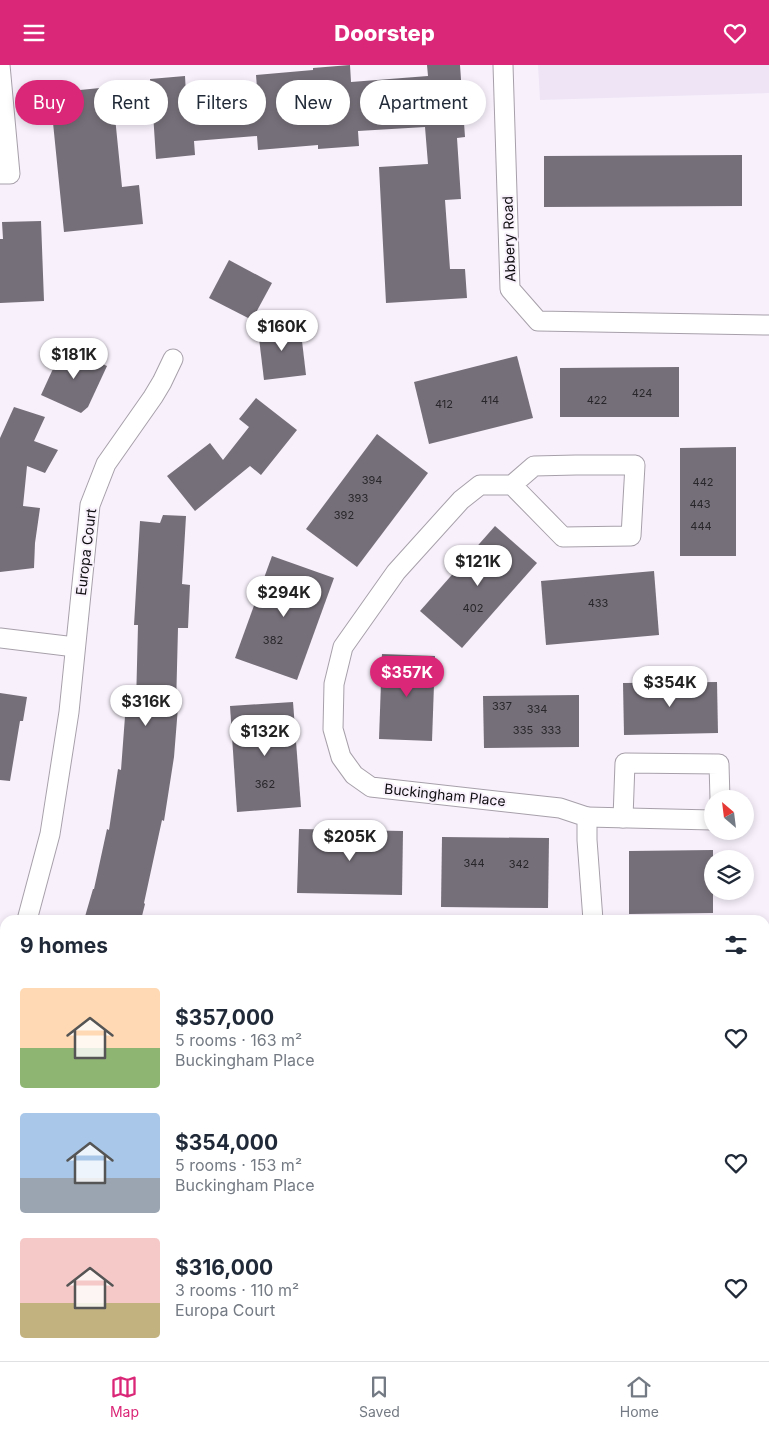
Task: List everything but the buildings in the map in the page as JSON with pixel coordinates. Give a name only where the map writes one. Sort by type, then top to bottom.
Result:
[{"type":"street","points":[[0,65],[10,173],[0,174]]},
{"type":"street","name":"Abbery Road","points":[[503,65],[510,289],[538,321],[769,325]]},
{"type":"street","name":"Europa Court","points":[[28,915],[50,834],[69,712],[90,505],[106,464],[153,397],[173,359]]},
{"type":"street","points":[[635,465],[631,536],[563,537],[512,485],[534,466],[635,465]]},
{"type":"street","name":"Buckingham Place","points":[[512,485],[480,485],[461,500],[396,572],[343,647],[334,684],[333,729],[341,757],[354,775],[371,787],[560,808],[588,817],[704,820]]},
{"type":"street","points":[[0,638],[75,647]]},
{"type":"street","points":[[623,818],[625,763],[719,765],[720,790]]},
{"type":"street","points":[[588,817],[587,840],[593,915]]},
{"type":"shaded area","points":[[538,65],[769,65],[769,93],[540,100]]}]
